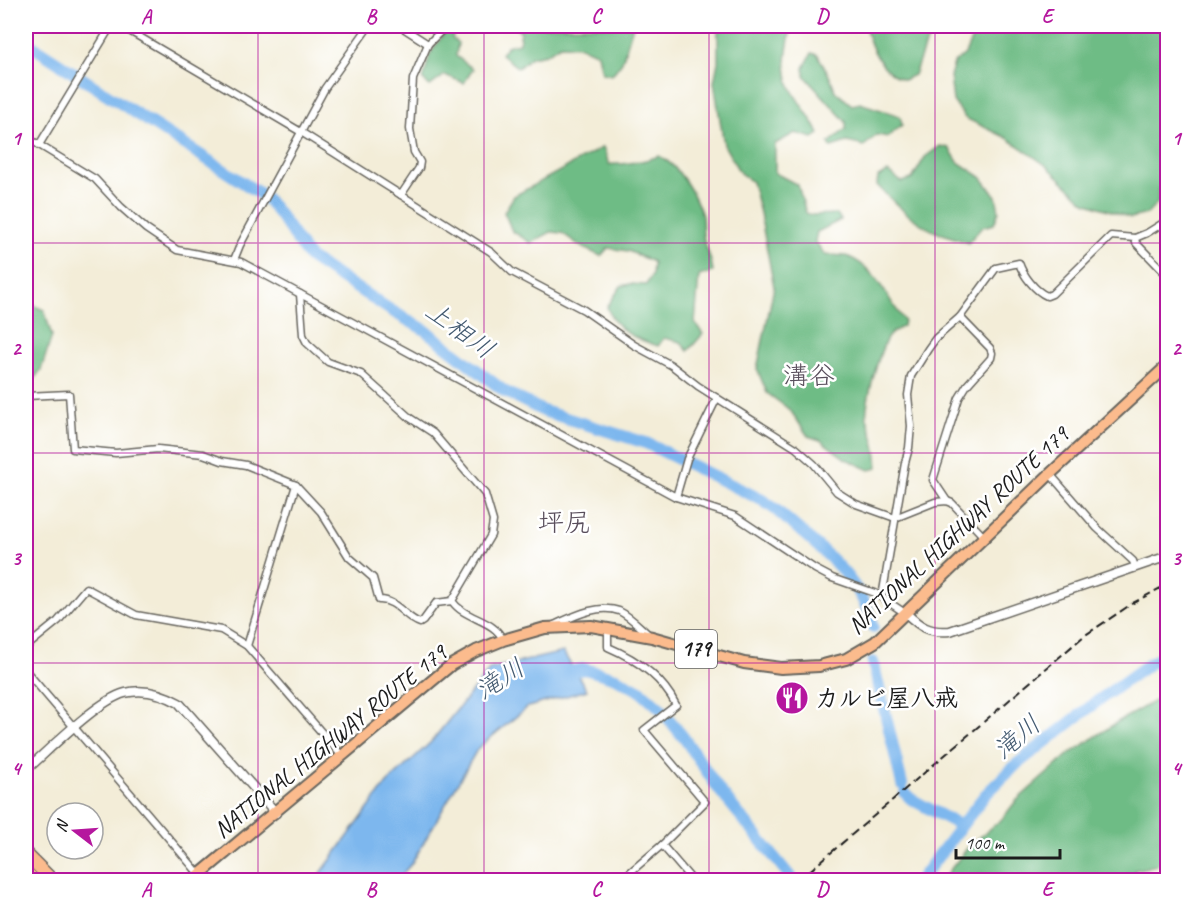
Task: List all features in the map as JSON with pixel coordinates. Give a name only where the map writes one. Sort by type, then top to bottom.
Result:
[{"type":"highway","name":"NATIONAL HIGHWAY ROUTE 179","points":[[197,878],[451,665],[503,640],[545,628],[591,627],[652,637],[744,663],[781,668],[819,666],[846,660],[875,642],[1167,364]]},
{"type":"highway","points":[[26,854],[52,880]]},
{"type":"highway","points":[[26,872],[34,880]]},
{"type":"street","points":[[39,145],[111,26]]},
{"type":"street","points":[[121,26],[301,132],[491,252],[512,272],[584,310],[634,345],[672,365],[717,398],[796,448],[814,464],[837,492],[856,504],[895,518],[935,502],[946,501],[952,503],[984,537]]},
{"type":"street","points":[[234,260],[264,200],[337,68],[369,26]]},
{"type":"street","points":[[400,26],[428,44]]},
{"type":"street","points":[[401,195],[419,168],[420,162],[414,152],[410,129],[413,79],[428,44],[446,26]]},
{"type":"street","points":[[26,137],[95,179],[146,229],[177,250],[234,260],[676,497],[735,516],[815,569],[882,597],[923,628],[936,632],[950,631],[1167,556]]},
{"type":"street","points":[[882,597],[910,438],[908,395],[911,376],[936,338],[960,317],[992,272],[999,266],[1019,263],[1021,270],[1037,289],[1047,296],[1052,294],[1112,236],[1135,238],[1167,220]]},
{"type":"street","points":[[1135,238],[1136,243],[1167,276]]},
{"type":"street","points":[[300,294],[303,335],[307,343],[328,362],[361,374],[410,418],[433,433],[485,494],[493,521],[491,535],[452,601]]},
{"type":"street","points":[[946,501],[933,480],[947,430],[962,392],[993,353],[960,317]]},
{"type":"street","points":[[26,396],[69,394],[73,449],[116,453],[158,449],[203,454],[222,461],[246,465],[296,485],[321,512],[350,557],[373,578],[379,600],[392,603],[420,623],[436,603],[452,601],[467,614],[497,630],[503,640]]},
{"type":"street","points":[[676,497],[685,462],[717,398]]},
{"type":"street","points":[[1050,474],[1097,528],[1132,561],[1135,567]]},
{"type":"street","points":[[247,646],[296,485]]},
{"type":"street","points":[[26,647],[58,621],[86,588],[136,615],[221,630],[247,646],[343,757]]},
{"type":"street","points":[[545,628],[576,615],[601,609],[617,610],[652,637]]},
{"type":"street","points":[[608,629],[608,647],[627,655],[652,673],[669,690],[676,705],[644,730],[705,802],[662,845],[621,880]]},
{"type":"street","points":[[26,671],[197,878]]},
{"type":"street","points":[[26,770],[103,704],[125,693],[147,691],[168,696],[179,703],[276,813]]},
{"type":"street","points":[[662,845],[692,880]]},
{"type":"green space","points":[[449,26],[460,26],[455,29],[452,38],[458,43],[456,56],[473,69],[464,83],[445,75],[430,86],[423,80],[430,54]]},
{"type":"green space","points":[[510,26],[633,26],[622,62],[612,75],[602,73],[598,54],[580,46],[560,45],[546,54],[531,57],[518,68],[501,54],[507,46],[519,43],[521,31]]},
{"type":"green space","points":[[718,26],[792,26],[786,58],[789,82],[819,134],[813,138],[795,133],[775,144],[775,173],[798,185],[806,213],[811,215],[837,214],[841,220],[817,232],[815,241],[825,255],[846,256],[867,269],[904,320],[903,326],[889,336],[885,343],[870,390],[867,418],[876,448],[878,468],[870,470],[846,459],[820,440],[808,436],[790,410],[767,393],[757,369],[774,287],[752,182],[740,173],[724,145],[714,82],[718,62]]},
{"type":"green space","points":[[865,26],[937,26],[925,45],[914,75],[904,80],[889,71],[878,59]]},
{"type":"green space","points":[[982,26],[1167,26],[1167,183],[1158,190],[1158,203],[1147,214],[1131,218],[1085,202],[1047,166],[1007,138],[965,118],[953,101],[950,76],[954,63],[965,54],[970,42]]},
{"type":"green space","points":[[812,53],[818,55],[835,91],[852,105],[860,103],[900,116],[902,125],[888,137],[877,135],[864,146],[847,142],[831,147],[829,143],[846,129],[846,122],[805,76],[804,68]]},
{"type":"green space","points":[[940,146],[949,148],[958,162],[981,177],[996,196],[999,211],[994,224],[982,227],[968,243],[936,232],[919,223],[877,185],[878,177],[888,172],[902,182],[912,179],[925,157]]},
{"type":"green space","points":[[603,147],[609,164],[648,160],[659,156],[666,160],[691,190],[699,208],[704,240],[713,272],[699,276],[695,323],[703,334],[688,351],[681,342],[664,338],[658,346],[634,337],[615,322],[607,307],[621,286],[646,285],[652,275],[653,262],[628,251],[608,248],[601,256],[583,248],[562,233],[551,232],[531,243],[512,231],[504,212],[514,196]]},
{"type":"green space","points":[[26,302],[44,310],[52,336],[41,370],[26,389]]},
{"type":"green space","points":[[1167,694],[1167,855],[1157,865],[1135,870],[1131,880],[942,880],[969,846],[1002,819],[1016,801],[1069,754],[1119,721]]},
{"type":"water","points":[[563,652],[587,690],[528,707],[478,748],[412,863],[397,880],[316,880],[387,783],[431,742],[490,669]]},
{"type":"waterway","name":"上相川","points":[[26,42],[259,193],[274,207],[310,258],[425,330],[504,391],[543,411],[646,443],[762,500],[834,561],[858,591],[873,627]]},
{"type":"waterway","name":"滝川","points":[[920,880],[985,795],[1017,764],[1099,700],[1149,664],[1168,654]]},
{"type":"waterway","name":"上相川","points":[[873,662],[902,784]]},
{"type":"waterway","name":"滝川","points":[[558,673],[585,669],[616,678],[642,692],[660,708],[684,738],[720,791],[793,880]]},
{"type":"waterway","name":"上相川","points":[[905,793],[911,799],[961,826]]},
{"type":"railway","points":[[799,880],[1084,636],[1133,603],[1168,584]]},
{"type":"place","name":"カルビ屋八戒","points":[[792,698]]},
{"type":"district","name":"溝谷","points":[[809,375]]},
{"type":"district","name":"坪尻","points":[[564,522]]}]
